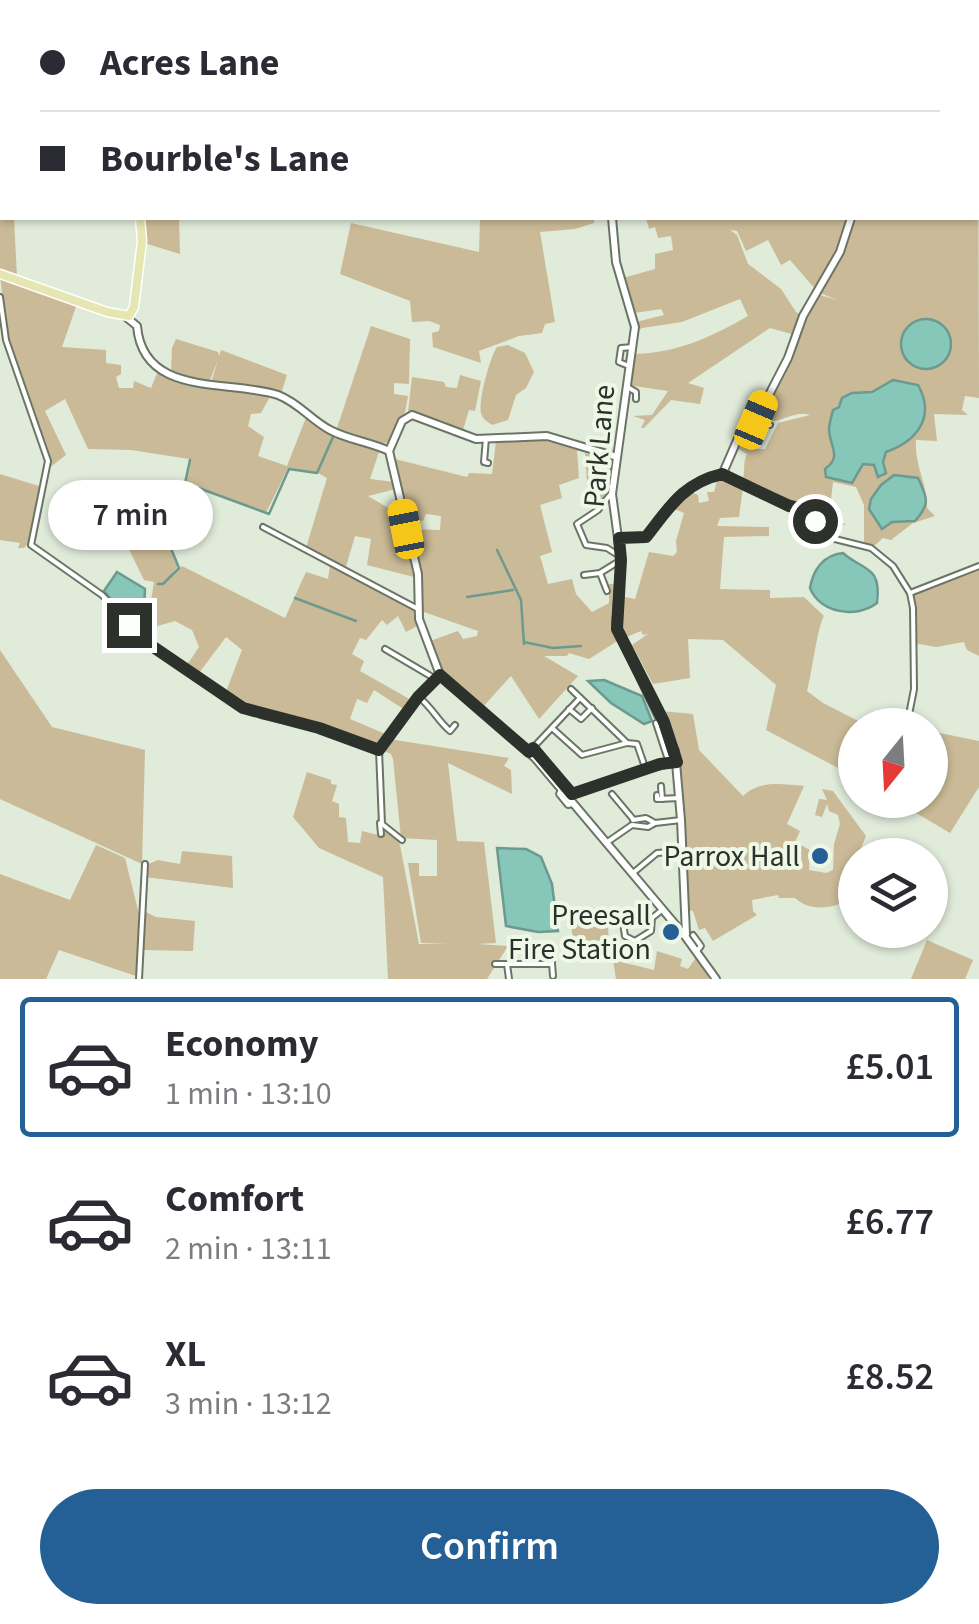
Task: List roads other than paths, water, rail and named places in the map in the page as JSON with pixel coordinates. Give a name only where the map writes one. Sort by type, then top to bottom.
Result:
[{"type":"main road","points":[[125,316],[132,313],[134,306],[142,242],[140,220]]},
{"type":"main road","name":"Park Lane","points":[[612,220],[616,262],[634,320],[612,494],[621,558],[617,629],[664,722],[682,820],[682,925],[716,979]]},
{"type":"main road","points":[[618,542],[646,537],[684,490],[722,474],[739,436],[756,420],[788,358],[802,316],[840,252],[849,220]]},
{"type":"main road","points":[[0,274],[125,316],[137,326]]},
{"type":"main road","points":[[134,306],[141,352],[164,372],[192,382],[276,394],[335,433],[390,450]]},
{"type":"main road","points":[[617,457],[548,436],[476,439],[412,415],[402,422],[390,450],[418,574],[418,609],[437,677],[531,750],[606,843],[663,909],[682,925]]},
{"type":"street","points":[[0,298],[6,340],[48,461],[31,545],[100,593],[146,642],[231,702],[379,750]]},
{"type":"street","points":[[625,387],[638,396]]},
{"type":"street","points":[[756,420],[770,425]]},
{"type":"street","points":[[486,438],[484,462],[488,463]]},
{"type":"street","points":[[722,474],[800,508],[831,538],[877,551],[893,566],[910,593],[913,608],[912,708]]},
{"type":"street","points":[[584,575],[600,573],[621,558],[607,548],[585,543],[577,524],[598,510],[612,494]]},
{"type":"street","points":[[263,527],[418,609]]},
{"type":"street","points":[[910,593],[979,566]]},
{"type":"street","points":[[600,573],[608,590]]},
{"type":"street","points":[[381,834],[379,750],[437,677],[385,649]]},
{"type":"street","points":[[571,689],[627,742],[638,746],[646,770]]},
{"type":"street","points":[[418,697],[438,713],[441,724],[450,731],[455,725]]},
{"type":"street","points":[[580,698],[531,750],[570,798],[673,762]]},
{"type":"street","points":[[569,710],[582,719],[592,708]]},
{"type":"street","name":"Park Lane","points":[[656,723],[673,762]]},
{"type":"street","points":[[552,728],[580,755],[627,742]]},
{"type":"street","points":[[661,786],[659,797],[680,798]]},
{"type":"street","points":[[380,788],[382,824],[402,840]]},
{"type":"street","points":[[612,794],[632,822],[644,828],[656,823]]},
{"type":"street","points":[[606,843],[632,822],[682,820]]},
{"type":"street","points":[[633,873],[657,853],[683,851]]},
{"type":"street","points":[[139,979],[144,864]]},
{"type":"street","points":[[623,922],[625,936],[635,942],[652,931],[652,918],[663,909]]},
{"type":"street","points":[[551,951],[553,976]]},
{"type":"street","points":[[495,964],[552,964]]},
{"type":"street","points":[[507,964],[508,979]]},
{"type":"water","points":[[926,319],[944,326],[951,344],[944,362],[926,369],[908,362],[901,344],[908,326]]},
{"type":"water","points":[[893,380],[918,385],[925,407],[920,426],[907,441],[886,452],[886,473],[878,477],[874,465],[863,464],[852,483],[826,477],[825,469],[834,455],[829,428],[833,410],[852,393],[872,392]]},
{"type":"water","points":[[894,475],[918,478],[925,505],[915,521],[892,522],[882,529],[869,509],[871,499]]},
{"type":"water","points":[[843,553],[874,575],[877,603],[869,608],[849,612],[830,608],[810,588],[820,564]]},
{"type":"water","points":[[117,572],[145,589],[139,621],[134,622],[120,611],[104,591]]},
{"type":"water","points":[[604,680],[642,696],[652,721],[644,724],[611,703],[588,681]]},
{"type":"water","points":[[497,848],[526,849],[541,857],[552,884],[558,931],[506,926]]},
{"type":"waterway","points":[[190,460],[185,483],[269,514],[289,469],[317,473],[333,437]]},
{"type":"waterway","points":[[158,584],[163,584],[179,568],[170,546],[164,544],[163,529]]},
{"type":"waterway","points":[[127,537],[160,540]]},
{"type":"waterway","points":[[497,550],[521,600],[524,644]]},
{"type":"waterway","points":[[467,597],[513,590]]},
{"type":"waterway","points":[[295,598],[356,621]]},
{"type":"waterway","points":[[524,642],[553,648],[581,646]]},
{"type":"place","name":"Parrox Hall","points":[[820,856]]},
{"type":"place","name":"Preesall Fire Station","points":[[671,932]]}]
